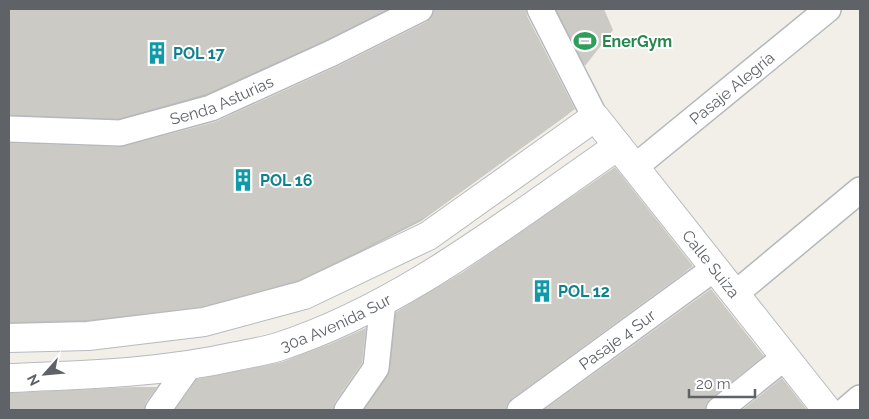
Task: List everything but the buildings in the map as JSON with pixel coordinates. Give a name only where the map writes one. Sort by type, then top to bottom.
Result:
[{"type":"street","name":"Senda Asturias","points":[[9,129],[120,133],[211,108],[332,53],[420,9]]},
{"type":"street","points":[[9,338],[88,336],[204,322],[304,295],[428,236],[595,117],[540,9]]},
{"type":"street","name":"Pasaje Alegría","points":[[626,156],[828,9]]},
{"type":"street","name":"Calle Suiza","points":[[595,117],[827,410]]},
{"type":"street","name":"30a Avenida Sur","points":[[9,378],[100,375],[189,366],[277,347],[325,329],[383,301],[626,156]]},
{"type":"street","points":[[735,294],[860,190]]},
{"type":"street","name":"Pasaje 4 Sur","points":[[520,410],[715,268]]},
{"type":"street","points":[[346,410],[376,368],[383,301]]},
{"type":"street","points":[[246,311],[253,352]]},
{"type":"street","points":[[719,410],[785,356]]},
{"type":"street","points":[[158,410],[189,366]]},
{"type":"street","points":[[846,410],[860,398]]},
{"type":"place","name":"EnerGym","points":[[585,41]]},
{"type":"place","name":"POL 17","points":[[157,53]]},
{"type":"place","name":"POL 16","points":[[243,180]]},
{"type":"place","name":"POL 12","points":[[542,291]]}]
